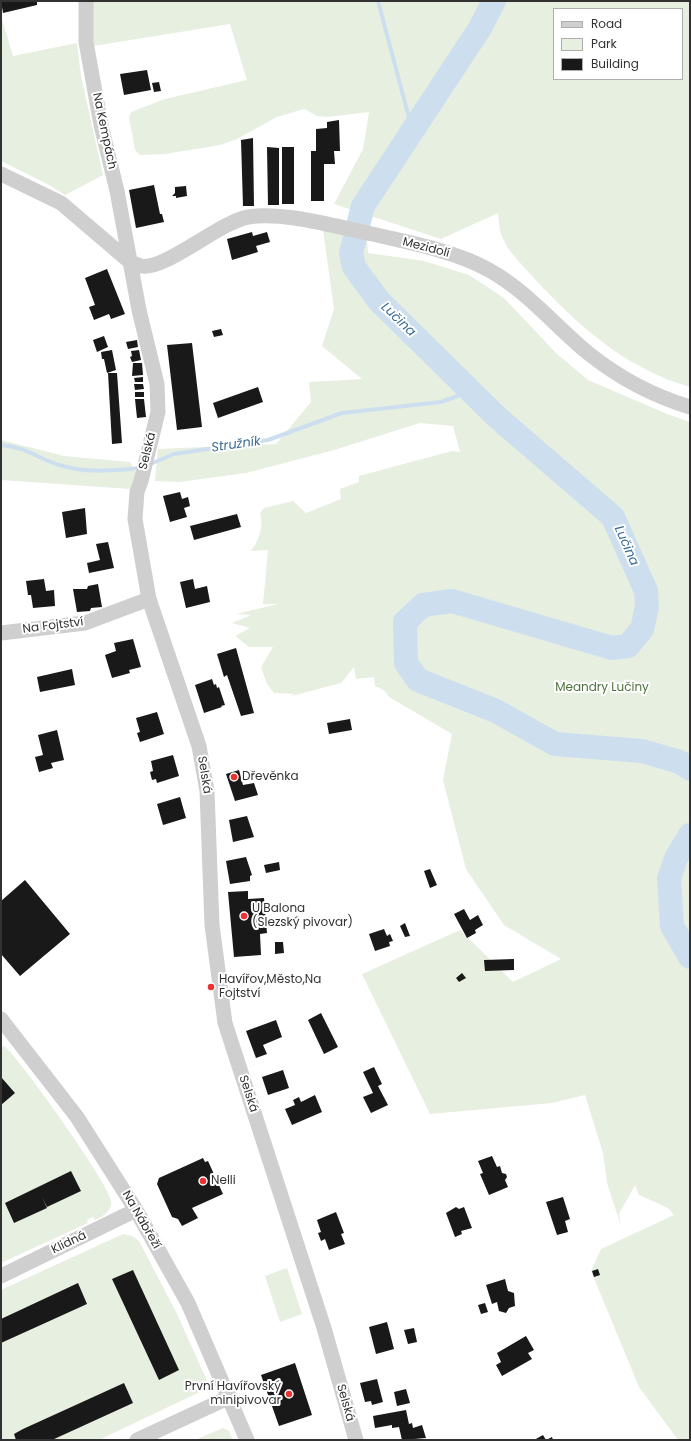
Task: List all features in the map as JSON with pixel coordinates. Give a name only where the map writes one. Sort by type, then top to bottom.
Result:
[{"type":"street","name":"Na Kempách","points":[[86,1],[86,42],[101,125],[117,191],[129,261]]},
{"type":"street","points":[[1,174],[61,203],[129,261]]},
{"type":"street","name":"Mezidolí","points":[[129,261],[142,266],[154,264],[178,254],[224,227],[248,217],[276,216],[315,222],[442,251],[489,269],[515,287],[588,353],[625,379],[672,401],[690,407]]},
{"type":"street","name":"Selská","points":[[129,261],[157,384],[158,412],[137,492],[135,519],[149,599],[199,746],[208,791],[212,925],[225,1024],[324,1328],[356,1440]]},
{"type":"street","name":"Na Fojtství","points":[[1,633],[85,623],[149,599]]},
{"type":"street","name":"Na Nábřeží","points":[[2,1021],[77,1117],[136,1210],[188,1303],[248,1440]]},
{"type":"street","name":"Klidná","points":[[1,1276],[136,1210]]},
{"type":"street","points":[[137,1440],[230,1397]]},
{"type":"green space","points":[[92,1],[690,1],[690,387],[644,369],[623,357],[566,311],[510,251],[501,234],[498,213],[441,239],[334,204],[363,149],[369,112],[328,117],[317,116],[304,109],[277,117],[237,139],[220,145],[165,154],[140,155],[135,150],[129,117],[131,112],[165,99],[247,80],[230,24],[93,46]]},
{"type":"green space","points":[[1,16],[13,56],[77,43],[81,76],[103,175],[65,195],[51,186],[1,161]]},
{"type":"green space","name":"Meandry Lučiny","points":[[323,230],[367,239],[368,253],[424,261],[469,275],[504,298],[556,353],[588,380],[667,414],[690,422],[690,1440],[678,1440],[639,1387],[591,1271],[601,1249],[674,1215],[668,1208],[639,1195],[635,1185],[619,1214],[621,1226],[607,1183],[603,1153],[585,1095],[552,1103],[430,1114],[362,974],[460,930],[513,982],[561,959],[504,925],[466,869],[443,780],[452,734],[389,697],[385,691],[375,686],[374,677],[356,679],[354,667],[341,683],[288,697],[295,694],[274,693],[267,684],[261,667],[273,647],[249,647],[235,636],[250,628],[232,623],[251,615],[236,614],[278,604],[263,604],[268,550],[251,551],[260,533],[260,513],[264,508],[293,501],[306,513],[341,499],[340,489],[359,482],[359,476],[452,451],[460,452],[453,426],[420,423],[334,450],[246,473],[179,482],[155,481],[158,449],[276,444],[311,402],[309,382],[362,379],[322,346],[334,309]]},
{"type":"green space","points":[[1,440],[64,456],[130,462],[145,490],[1,480]]},
{"type":"green space","points":[[4,1046],[26,1071],[62,1121],[96,1172],[107,1191],[111,1205],[107,1213],[95,1220],[93,1217],[87,1220],[88,1223],[1,1263],[1,1048]]},
{"type":"green space","points":[[123,1234],[132,1236],[139,1241],[177,1314],[208,1383],[208,1388],[99,1440],[1,1440],[1,1290]]},
{"type":"green space","points":[[287,1268],[302,1314],[280,1322],[265,1276]]},
{"type":"green space","points":[[223,1428],[229,1431],[233,1440],[195,1440]]},
{"type":"building","points":[[1,1],[37,1],[37,5],[3,13]]},
{"type":"building","points":[[147,70],[151,90],[124,95],[120,74]]},
{"type":"building","points":[[159,82],[161,91],[154,92],[152,83]]},
{"type":"building","points":[[339,120],[340,151],[334,151],[335,164],[324,164],[324,201],[311,201],[311,151],[316,151],[316,129],[327,128],[327,122]]},
{"type":"building","points":[[253,138],[254,206],[243,206],[241,140]]},
{"type":"building","points":[[267,147],[279,148],[279,205],[268,205]]},
{"type":"building","points":[[282,147],[294,147],[294,204],[282,204]]},
{"type":"building","points":[[154,185],[160,214],[162,214],[164,222],[136,228],[129,190]]},
{"type":"building","points":[[186,186],[187,196],[176,198],[176,196],[172,196],[175,193],[175,187]]},
{"type":"building","points":[[252,232],[253,236],[267,232],[270,242],[256,246],[258,252],[232,260],[227,239]]},
{"type":"building","points":[[107,269],[125,314],[111,319],[109,314],[94,320],[89,307],[95,305],[85,278]]},
{"type":"building","points":[[221,329],[223,335],[214,337],[212,331]]},
{"type":"building","points":[[104,336],[108,347],[97,352],[93,340]]},
{"type":"building","points":[[137,340],[138,347],[128,349],[126,342]]},
{"type":"building","points":[[192,343],[202,427],[177,430],[167,345]]},
{"type":"building","points":[[112,350],[116,370],[107,373],[101,352]]},
{"type":"building","points":[[139,350],[141,360],[132,362],[130,357],[132,356],[131,351]]},
{"type":"building","points":[[133,363],[142,363],[143,375],[132,376]]},
{"type":"building","points":[[108,373],[117,373],[122,443],[112,444]]},
{"type":"building","points":[[143,377],[143,382],[135,382],[134,378]]},
{"type":"building","points":[[134,384],[143,384],[144,389],[135,390]]},
{"type":"building","points":[[258,387],[263,402],[218,418],[213,403]]},
{"type":"building","points":[[135,392],[144,392],[144,397],[135,397]]},
{"type":"building","points":[[135,399],[144,399],[146,417],[137,418]]},
{"type":"building","points":[[180,492],[182,499],[188,497],[190,506],[184,508],[187,517],[170,522],[163,496]]},
{"type":"building","points":[[85,508],[87,534],[66,538],[62,512]]},
{"type":"building","points":[[237,514],[241,527],[194,540],[190,526]]},
{"type":"building","points":[[108,542],[114,568],[89,573],[87,563],[100,560],[96,544]]},
{"type":"building","points":[[44,579],[46,591],[54,590],[55,606],[33,608],[31,595],[28,595],[26,581]]},
{"type":"building","points":[[193,579],[195,589],[207,586],[210,602],[186,608],[180,582]]},
{"type":"building","points":[[98,584],[102,607],[91,608],[90,611],[77,612],[73,589],[87,589],[88,586]]},
{"type":"building","points":[[133,639],[141,667],[129,670],[130,673],[112,678],[105,655],[116,651],[114,643]]},
{"type":"building","points":[[236,648],[254,713],[241,716],[227,675],[224,677],[217,654]]},
{"type":"building","points":[[72,669],[75,685],[40,692],[37,677]]},
{"type":"building","points":[[212,679],[214,685],[216,684],[217,688],[219,687],[225,705],[204,713],[195,685]]},
{"type":"building","points":[[157,712],[164,734],[140,742],[137,733],[140,732],[136,718]]},
{"type":"building","points":[[350,719],[352,730],[329,734],[327,723]]},
{"type":"building","points":[[57,730],[64,760],[51,763],[53,768],[39,772],[35,757],[43,755],[38,735]]},
{"type":"building","points":[[173,755],[179,776],[157,783],[156,779],[152,780],[150,772],[153,771],[151,761]]},
{"type":"building","points":[[239,770],[243,785],[254,783],[258,795],[235,801],[226,774]]},
{"type":"building","points":[[180,797],[186,818],[163,825],[157,804]]},
{"type":"building","points":[[247,816],[254,837],[233,842],[229,820]]},
{"type":"building","points":[[246,857],[252,875],[250,876],[250,881],[230,884],[226,861]]},
{"type":"building","points":[[279,862],[280,870],[266,873],[264,865]]},
{"type":"building","points":[[430,869],[437,885],[430,888],[424,871]]},
{"type":"building","points":[[25,880],[70,934],[20,976],[1,954],[1,901]]},
{"type":"building","points":[[248,891],[248,899],[264,898],[267,933],[260,934],[261,955],[234,957],[228,892]]},
{"type":"building","points":[[464,909],[470,920],[478,915],[483,925],[475,930],[476,933],[467,938],[454,914]]},
{"type":"building","points":[[405,923],[410,936],[405,937],[400,926]]},
{"type":"building","points":[[384,929],[387,936],[390,934],[393,941],[389,942],[390,946],[375,951],[369,934]]},
{"type":"building","points":[[275,942],[283,942],[284,953],[275,954]]},
{"type":"building","points":[[514,959],[514,970],[485,971],[484,960]]},
{"type":"building","points":[[462,973],[466,978],[459,982],[456,978]]},
{"type":"building","points":[[321,1013],[338,1047],[324,1054],[308,1020]]},
{"type":"building","points":[[276,1020],[282,1037],[263,1045],[267,1054],[256,1058],[246,1031]]},
{"type":"building","points":[[374,1067],[382,1084],[378,1086],[388,1105],[371,1113],[363,1097],[373,1093],[363,1072]]},
{"type":"building","points":[[283,1070],[289,1088],[268,1095],[262,1077]]},
{"type":"building","points":[[1,1077],[15,1093],[1,1105]]},
{"type":"building","points":[[315,1095],[322,1112],[292,1125],[285,1109],[295,1105],[293,1100],[299,1097],[301,1102]]},
{"type":"building","points":[[492,1156],[497,1167],[500,1166],[502,1173],[506,1174],[507,1177],[505,1180],[508,1187],[489,1195],[480,1174],[483,1173],[478,1161]]},
{"type":"building","points":[[203,1158],[205,1162],[208,1161],[223,1194],[192,1208],[198,1218],[182,1226],[178,1219],[172,1217],[157,1184],[159,1178]]},
{"type":"building","points":[[71,1171],[81,1191],[47,1207],[42,1197],[47,1208],[14,1223],[5,1203]]},
{"type":"building","points":[[563,1197],[570,1219],[565,1221],[568,1232],[557,1235],[546,1202]]},
{"type":"building","points":[[456,1207],[459,1209],[464,1207],[472,1228],[461,1231],[462,1234],[455,1237],[446,1213]]},
{"type":"building","points":[[336,1212],[344,1233],[341,1234],[345,1244],[329,1250],[325,1239],[321,1241],[318,1233],[321,1232],[317,1220]]},
{"type":"building","points":[[598,1269],[600,1275],[594,1277],[592,1271]]},
{"type":"building","points":[[133,1270],[179,1370],[159,1380],[112,1279]]},
{"type":"building","points":[[505,1279],[508,1291],[514,1293],[515,1306],[509,1308],[506,1313],[499,1311],[497,1302],[492,1304],[486,1285]]},
{"type":"building","points":[[78,1283],[87,1304],[1,1343],[1,1319]]},
{"type":"building","points":[[485,1303],[488,1312],[481,1314],[478,1305]]},
{"type":"building","points":[[387,1322],[394,1349],[376,1354],[369,1327]]},
{"type":"building","points":[[414,1328],[417,1342],[408,1344],[404,1330]]},
{"type":"building","points":[[526,1336],[534,1350],[528,1353],[532,1359],[502,1376],[496,1365],[501,1362],[497,1353]]},
{"type":"building","points":[[295,1363],[312,1415],[279,1426],[261,1375]]},
{"type":"building","points":[[377,1379],[383,1402],[372,1405],[371,1401],[365,1402],[360,1383]]},
{"type":"building","points":[[124,1383],[133,1403],[52,1440],[16,1440],[14,1434],[23,1429]]},
{"type":"building","points":[[406,1389],[410,1403],[397,1406],[394,1392]]},
{"type":"building","points":[[406,1410],[409,1424],[412,1423],[413,1428],[422,1425],[426,1438],[402,1440],[399,1427],[392,1428],[392,1425],[375,1428],[373,1416]]},
{"type":"building","points":[[543,1435],[546,1440],[534,1440]]},
{"type":"building","points":[[552,1437],[553,1440],[546,1440]]},
{"type":"waterway","points":[[378,1],[412,129]]},
{"type":"waterway","name":"Lučina","points":[[494,1],[480,28],[363,206],[351,253],[354,267],[379,301],[498,418],[613,517],[646,591],[647,607],[642,629],[628,646],[612,648],[452,601],[423,605],[405,622],[406,663],[418,680],[496,711],[555,744],[642,751],[680,762],[690,769]]},
{"type":"waterway","name":"Stružník","points":[[148,465],[174,454],[268,440],[342,413],[441,402],[471,391]]},
{"type":"waterway","name":"Stružník","points":[[1,445],[25,450],[59,465],[80,470],[100,471],[142,468]]},
{"type":"waterway","name":"Lučina","points":[[690,835],[676,858],[669,879],[672,926],[690,957]]},
{"type":"place","name":"Dřevěnka","points":[[234,777]]},
{"type":"place","name":"U Balona (Slezský pivovar)","points":[[244,916]]},
{"type":"place","name":"Havířov,Město,Na Fojtství","points":[[211,987]]},
{"type":"place","name":"Nelli","points":[[203,1181]]},
{"type":"place","name":"První Havířovský minipivovar","points":[[289,1394]]}]
